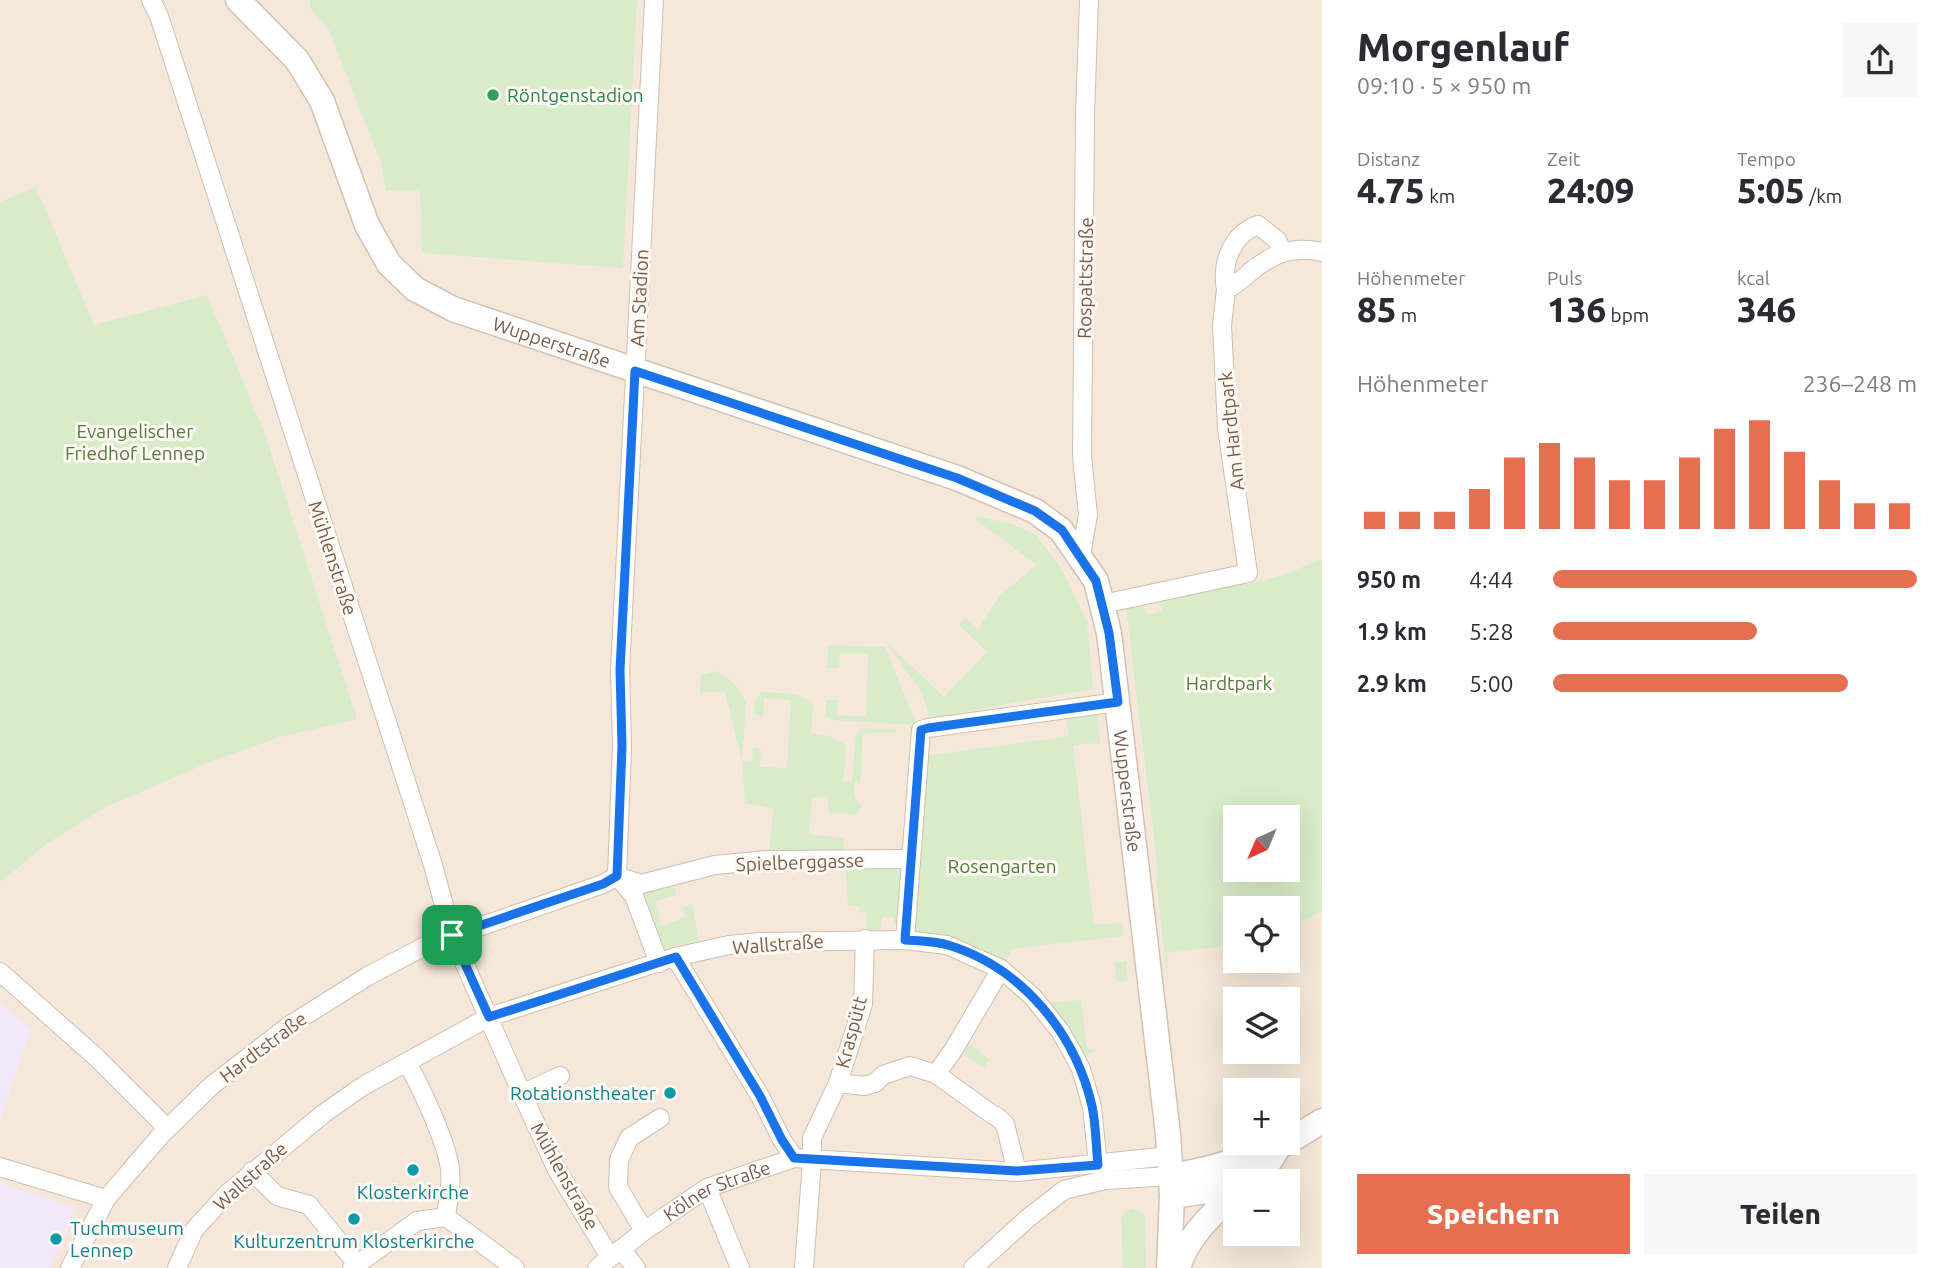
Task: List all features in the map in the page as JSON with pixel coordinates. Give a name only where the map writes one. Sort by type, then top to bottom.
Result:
[{"type":"street","name":"Wupperstraße","points":[[238,0],[297,60],[312,84],[322,101],[368,225],[389,264],[415,289],[453,309],[957,478],[1035,511],[1062,530],[1081,555],[1096,581],[1103,604],[1118,702],[1171,1176],[1169,1268]]},
{"type":"street","name":"Am Stadion","points":[[617,876],[622,746],[620,670],[654,0]]},
{"type":"street","name":"Rospattstraße","points":[[1081,555],[1088,514],[1082,443],[1085,115],[1089,0]]},
{"type":"street","name":"Mühlenstraße","points":[[157,5],[433,865],[452,935],[557,1170],[609,1258],[636,1268]]},
{"type":"street","name":"Am Hardtpark","points":[[1103,604],[1248,573],[1227,428],[1223,336],[1226,290],[1224,279],[1228,258],[1245,229],[1258,225],[1278,240],[1282,251]]},
{"type":"street","points":[[1226,290],[1237,285],[1262,263],[1282,251],[1322,252]]},
{"type":"street","points":[[905,940],[921,730],[1118,702]]},
{"type":"street","name":"Spielberggasse","points":[[617,876],[641,884],[715,865],[767,860],[910,859]]},
{"type":"street","points":[[452,935],[603,884],[617,876],[634,896],[667,960],[760,1096],[782,1140],[803,1160]]},
{"type":"street","name":"Hardtstraße","points":[[70,1268],[106,1199],[167,1128],[211,1086],[290,1025],[368,976],[452,935]]},
{"type":"street","name":"Wallstraße","points":[[177,1268],[194,1230],[227,1194],[252,1171],[363,1086],[489,1017],[667,960],[729,945],[864,939],[905,940],[947,945],[1002,969],[1033,997],[1060,1031],[1076,1059],[1092,1107],[1098,1165]]},
{"type":"street","name":"Kraspütt","points":[[804,1268],[803,1160],[838,1083],[863,1004],[864,939]]},
{"type":"street","points":[[936,1074],[1002,969]]},
{"type":"street","points":[[0,972],[97,1058],[167,1128]]},
{"type":"street","points":[[407,1062],[434,1121],[449,1163],[450,1185],[446,1217]]},
{"type":"street","name":"Kraspütt","points":[[838,1083],[864,1086],[875,1083],[883,1075],[910,1066],[936,1074],[1004,1124],[1017,1171]]},
{"type":"street","points":[[522,1094],[560,1076]]},
{"type":"street","name":"Kölner Straße","points":[[644,1231],[618,1187],[619,1160],[629,1138],[660,1118]]},
{"type":"street","name":"Kölner Straße","points":[[1300,1134],[1322,1121]]},
{"type":"street","name":"Kölner Straße","points":[[973,1268],[1028,1218],[1064,1190],[1105,1181],[1171,1176],[1229,1165],[1252,1155]]},
{"type":"street","name":"Kölner Straße","points":[[1265,1169],[1276,1155]]},
{"type":"street","name":"Kölner Straße","points":[[609,1258],[707,1188],[803,1160],[1017,1171],[1098,1165],[1223,1186]]},
{"type":"street","points":[[0,1167],[106,1199]]},
{"type":"street","points":[[252,1171],[276,1196],[309,1205],[355,1266],[417,1221],[446,1217],[515,1268]]},
{"type":"street","points":[[707,1188],[740,1268]]},
{"type":"street","points":[[1178,1268],[1181,1257],[1199,1229],[1223,1203]]},
{"type":"shaded area","points":[[0,0],[1322,0],[1322,1268],[0,1268]]},
{"type":"shaded area","points":[[0,1003],[31,1029],[0,1121]]},
{"type":"shaded area","points":[[0,1183],[76,1208],[65,1238],[61,1237],[59,1243],[63,1246],[60,1252],[55,1251],[51,1268],[0,1268]]},
{"type":"green space","name":"Röntgenstadion","points":[[310,0],[637,0],[623,268],[422,253],[420,191],[386,190],[380,160],[329,30],[310,8]]},
{"type":"green space","name":"Evangelischer Friedhof Lennep","points":[[36,187],[94,325],[207,295],[265,434],[357,719],[280,737],[212,761],[106,807],[48,843],[0,882],[0,202]]},
{"type":"green space","points":[[976,516],[1013,524],[1036,535],[1061,568],[1087,621],[1093,689],[929,718],[923,695],[886,642],[944,697],[987,652],[959,625],[965,618],[978,629],[1000,595],[1037,565],[976,520]]},
{"type":"green space","name":"Hardtpark","points":[[1322,559],[1322,911],[1300,922],[1300,896],[1223,896],[1223,946],[1167,953],[1166,970],[1157,864],[1126,607],[1143,603],[1147,615],[1162,611],[1160,599],[1225,585],[1251,584],[1283,575]]},
{"type":"green space","points":[[828,645],[885,647],[917,725],[831,720],[826,717],[826,700],[837,700],[837,715],[866,716],[868,654],[840,653],[839,668],[827,668]]},
{"type":"green space","points":[[716,671],[734,684],[746,702],[742,761],[725,691],[700,693],[701,675]]},
{"type":"green space","points":[[762,692],[797,695],[813,705],[811,734],[830,736],[844,744],[846,756],[843,781],[852,781],[856,734],[861,728],[896,730],[896,733],[863,734],[860,784],[855,782],[854,797],[861,805],[856,815],[829,812],[827,797],[812,798],[809,834],[844,838],[842,857],[769,854],[773,809],[745,803],[742,761],[752,762],[753,748],[761,749],[760,767],[787,768],[791,700],[764,698],[763,717],[754,714],[755,700]]},
{"type":"green space","name":"Rosengarten","points":[[1097,712],[1100,743],[1073,745],[1094,925],[1122,922],[1123,936],[1012,949],[1005,964],[913,936],[926,756],[1069,736],[1066,716]]},
{"type":"green space","points":[[845,863],[903,865],[897,924],[894,924],[894,917],[882,917],[881,930],[894,931],[893,936],[868,935],[866,913],[859,912],[859,906],[848,906]]},
{"type":"green space","points":[[674,880],[676,895],[655,901],[661,926],[685,918],[683,907],[692,904],[699,940],[664,949],[643,889]]},
{"type":"green space","points":[[1126,961],[1128,980],[1117,982],[1114,963]]},
{"type":"green space","points":[[1081,1000],[1087,1049],[1097,1050],[1081,1058],[1057,1013],[1048,1003]]},
{"type":"green space","points":[[966,1042],[989,1059],[984,1068],[959,1052]]},
{"type":"green space","points":[[1133,1208],[1145,1216],[1146,1268],[1123,1268],[1121,1218]]},
{"type":"place","name":"Röntgenstadion","points":[[493,95]]},
{"type":"place","name":"Rotationstheater","points":[[670,1093]]},
{"type":"place","name":"Klosterkirche","points":[[413,1170]]},
{"type":"place","name":"Kulturzentrum Klosterkirche","points":[[354,1219]]},
{"type":"place","name":"Tuchmuseum Lennep","points":[[56,1239]]},
{"type":"route","points":[[635,371],[957,478],[1035,511],[1062,530],[1096,581],[1109,633],[1118,702],[921,730],[905,940],[947,945],[1002,969],[1033,997],[1060,1031],[1081,1069],[1092,1107],[1098,1165],[1017,1171],[794,1158],[676,957],[489,1017],[452,935],[474,930],[603,884],[617,876],[622,746],[620,670],[635,371]]}]
